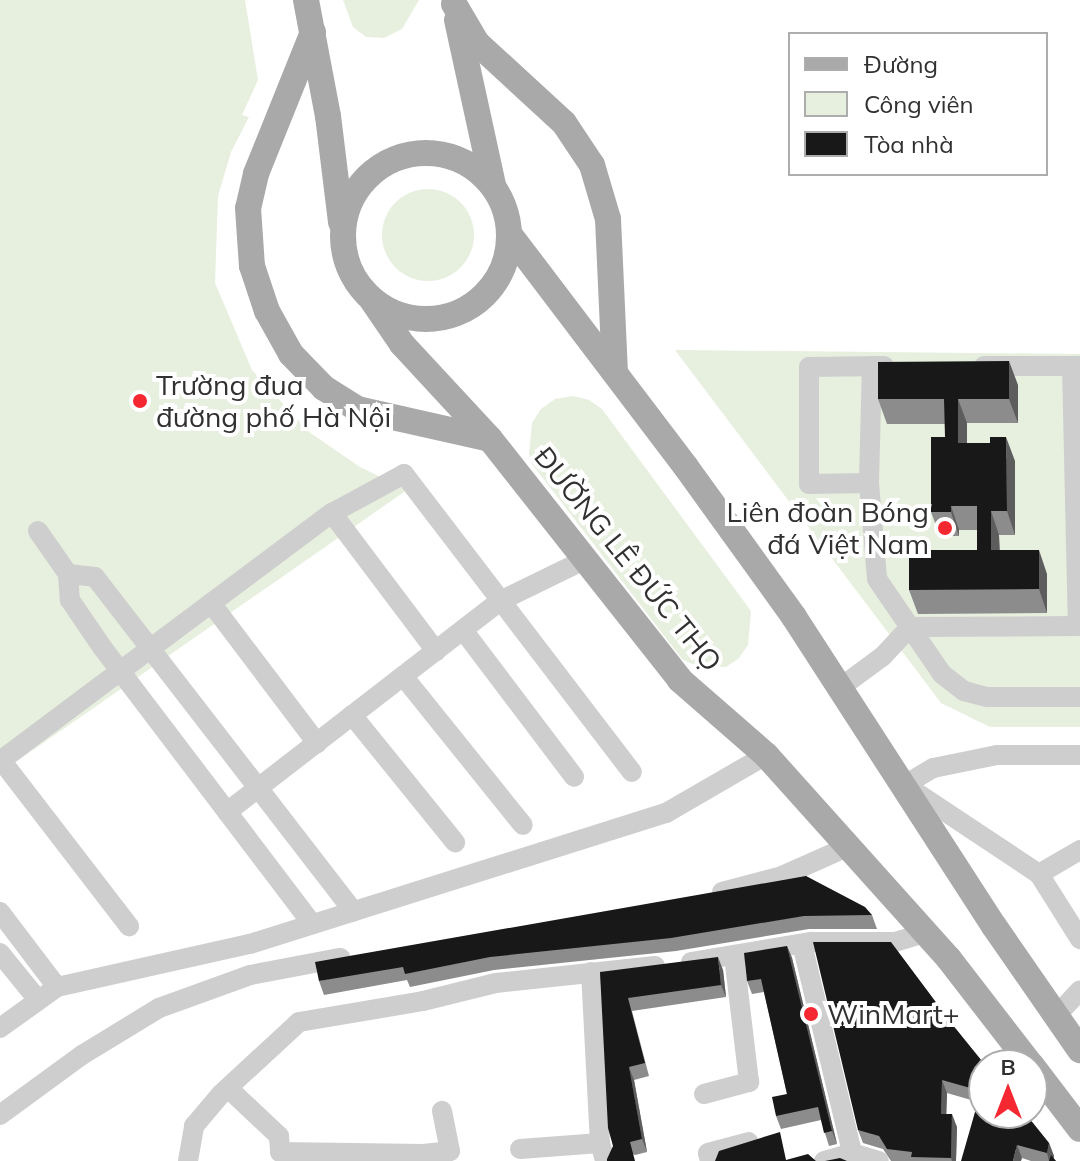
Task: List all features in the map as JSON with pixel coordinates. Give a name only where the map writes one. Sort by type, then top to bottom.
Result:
[{"type":"main road","points":[[306,0],[344,254],[354,279],[372,300],[395,314],[422,320],[449,317],[474,305],[494,286],[506,262],[510,235],[506,208],[493,185],[472,165],[446,154],[417,152],[390,160],[366,176],[350,200],[342,227]]},
{"type":"main road","points":[[454,2],[493,185]]},
{"type":"main road","points":[[454,2],[477,43],[564,123],[592,165],[608,219],[615,372]]},
{"type":"main road","points":[[313,32],[270,146],[256,174],[248,208],[252,266],[267,311],[291,354],[324,388],[357,409],[490,439]]},
{"type":"main road","points":[[510,235],[615,372],[841,687],[1080,1050]]},
{"type":"main road","name":"ĐƯỜNG LÊ ĐỨC THỌ","points":[[372,300],[402,344],[490,439],[680,680],[766,755],[949,959],[1019,1049]]},
{"type":"main road","name":"ĐƯỜNG LÊ ĐỨC THỌ","points":[[1048,1087],[1080,1129]]},
{"type":"street","points":[[872,366],[869,483],[877,579],[942,674],[964,691],[987,697],[1080,697]]},
{"type":"street","points":[[869,483],[809,484],[809,367],[903,366]]},
{"type":"street","points":[[841,687],[883,656],[910,627],[1079,626],[1076,366],[964,366]]},
{"type":"street","points":[[129,926],[0,760],[332,513],[404,474],[632,772]]},
{"type":"street","points":[[332,513],[436,651]]},
{"type":"street","points":[[38,531],[68,574],[70,600],[120,671],[312,924]]},
{"type":"street","points":[[227,812],[500,601],[584,560]]},
{"type":"street","points":[[68,574],[95,577],[354,912]]},
{"type":"street","points":[[211,603],[317,743]]},
{"type":"street","points":[[463,630],[574,777]]},
{"type":"street","points":[[403,676],[523,825]]},
{"type":"street","points":[[352,715],[455,842]]},
{"type":"street","points":[[0,1028],[57,987],[250,944],[666,813],[766,755]]},
{"type":"street","points":[[1080,755],[997,755],[933,768],[905,785],[1039,874],[1070,900],[1080,939]]},
{"type":"street","points":[[702,895],[782,876],[847,847]]},
{"type":"street","points":[[1039,874],[1080,850]]},
{"type":"street","points":[[0,912],[57,987]]},
{"type":"street","points":[[188,1161],[194,1126],[228,1088],[299,1022],[423,1001],[496,983],[734,956],[802,944],[862,940],[895,942],[924,933]]},
{"type":"street","points":[[802,944],[853,1157]]},
{"type":"street","points":[[0,953],[38,1000]]},
{"type":"street","points":[[0,1115],[82,1055],[159,1008],[250,975],[363,954]]},
{"type":"street","points":[[704,1094],[749,1082],[734,956]]},
{"type":"street","points":[[520,1149],[602,1152],[591,972]]},
{"type":"street","points":[[1056,1016],[1080,990]]},
{"type":"street","points":[[228,1088],[279,1136],[281,1157],[450,1151],[442,1111]]},
{"type":"street","points":[[708,1152],[749,1142]]},
{"type":"street","points":[[824,1161],[853,1157],[879,1161]]},
{"type":"green space","name":"Trường đua đường phố Hà Nội","points":[[0,0],[245,0],[258,80],[242,115],[249,117],[231,152],[218,196],[215,283],[252,370],[309,432],[360,467],[407,490],[0,773]]},
{"type":"green space","points":[[343,0],[419,0],[402,29],[384,38],[366,37],[353,27]]},
{"type":"green space","points":[[419,189],[437,189],[454,196],[467,209],[474,235],[467,261],[454,274],[437,281],[419,281],[402,274],[389,261],[382,244],[382,226],[389,209],[402,196]]},
{"type":"green space","name":"Liên đoàn Bóng đá Việt Nam","points":[[675,350],[1080,354],[1080,727],[990,727],[941,703]]},
{"type":"green space","points":[[573,396],[589,400],[602,409],[751,611],[748,645],[739,658],[726,667],[696,666],[682,659],[532,464],[529,454],[532,423],[541,409],[555,399]]},
{"type":"building","points":[[1009,361],[1009,399],[958,399],[958,443],[990,443],[990,437],[1006,437],[1007,511],[991,511],[991,550],[1039,550],[1039,589],[909,590],[909,550],[977,550],[977,506],[951,506],[951,512],[931,512],[931,437],[945,437],[944,399],[878,399],[878,362]]},
{"type":"building","points":[[806,876],[865,907],[872,915],[804,916],[671,938],[490,957],[405,974],[403,967],[319,981],[315,962]]},
{"type":"building","points":[[813,942],[891,942],[972,1049],[968,1049],[968,1087],[942,1080],[941,1114],[952,1114],[951,1158],[911,1157],[912,1152],[887,1149],[879,1136],[858,1130]]},
{"type":"building","points":[[787,946],[832,1131],[824,1133],[818,1107],[776,1116],[772,1097],[787,1094],[761,979],[747,981],[744,953]]},
{"type":"building","points":[[718,957],[721,985],[628,998],[645,1063],[629,1067],[642,1139],[630,1142],[635,1161],[607,1161],[613,1146],[608,1128],[600,972]]},
{"type":"building","points":[[970,1129],[1038,1129],[1049,1143],[1047,1153],[1017,1145],[1013,1161],[961,1161]]},
{"type":"building","points":[[780,1132],[786,1160],[808,1154],[816,1161],[715,1161],[719,1151]]},
{"type":"place","name":"Trường đua đường phố Hà Nội","points":[[140,401]]},
{"type":"place","name":"Liên đoàn Bóng đá Việt Nam","points":[[945,528]]},
{"type":"place","name":"WinMart+","points":[[811,1014]]}]
